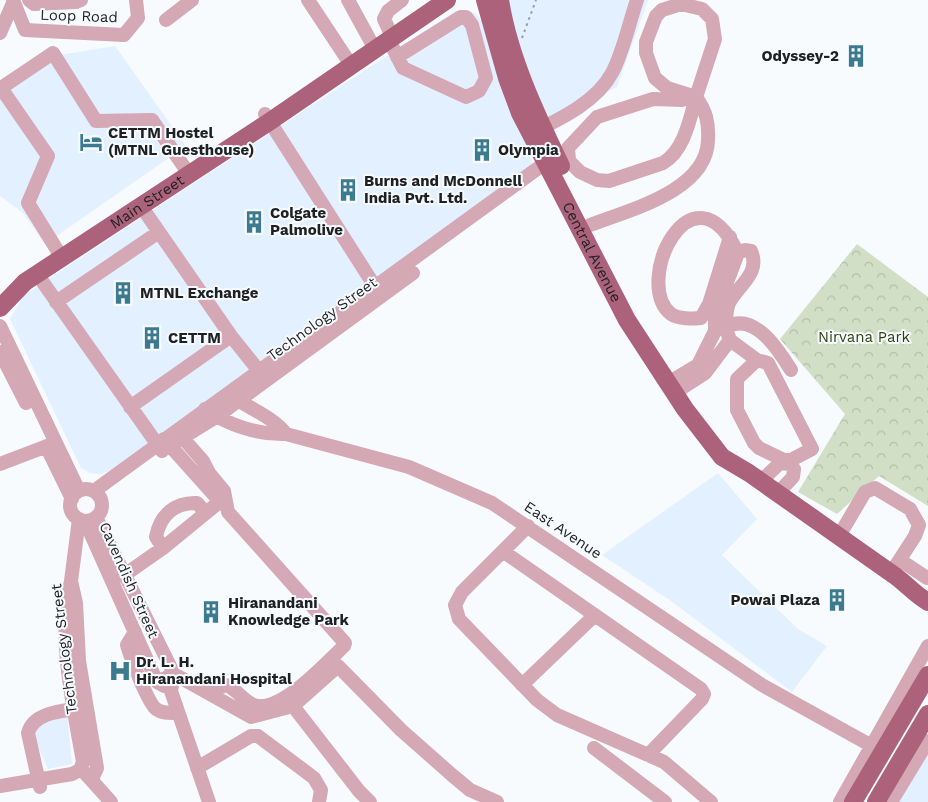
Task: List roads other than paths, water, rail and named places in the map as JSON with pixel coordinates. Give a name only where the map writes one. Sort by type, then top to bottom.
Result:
[{"type":"main road","name":"Main Street","points":[[349,62],[371,42],[389,35],[434,0]]},
{"type":"main road","name":"Main Street","points":[[0,307],[13,293],[60,254],[389,35],[447,0]]},
{"type":"main road","name":"Central Avenue","points":[[485,0],[537,130],[627,320],[675,386],[755,477],[839,536],[897,570],[915,595],[928,602]]},
{"type":"main road","name":"Central Avenue","points":[[500,0],[507,52]]},
{"type":"main road","name":"Central Avenue","points":[[553,162],[590,225],[634,315],[675,386]]},
{"type":"main road","name":"Main Street","points":[[0,288],[141,206],[186,171]]},
{"type":"main road","points":[[0,300],[0,307]]},
{"type":"main road","name":"Central Avenue","points":[[910,587],[920,587],[928,584]]},
{"type":"main road","points":[[853,802],[928,675]]},
{"type":"main road","points":[[876,802],[928,714]]},
{"type":"street","points":[[29,0],[34,4],[82,0]]},
{"type":"street","name":"Loop Road","points":[[13,1],[25,30],[124,35],[138,18],[136,0]]},
{"type":"street","points":[[166,20],[192,0]]},
{"type":"street","points":[[308,0],[349,62]]},
{"type":"street","points":[[348,0],[371,42]]},
{"type":"street","points":[[396,57],[461,17],[466,16],[472,25],[486,78],[479,90],[466,97],[403,68],[396,57],[384,19],[388,11],[402,0]]},
{"type":"street","points":[[537,130],[582,104],[598,91],[612,74],[636,0]]},
{"type":"street","points":[[0,33],[13,1]]},
{"type":"street","points":[[590,225],[672,191],[689,178],[704,159],[708,147],[709,124],[706,111],[696,97],[667,88],[655,78],[646,53],[646,42],[656,16],[662,10],[681,4],[702,9],[712,20],[715,38],[696,97],[686,130],[671,158],[663,163],[609,181],[597,180],[580,172],[569,161],[568,148],[597,117],[652,99],[682,100],[696,97]]},
{"type":"street","points":[[60,254],[28,203],[48,156],[1,88],[46,58],[53,54],[96,121],[152,120],[186,171]]},
{"type":"street","points":[[485,81],[514,76]]},
{"type":"street","points":[[267,118],[378,292]]},
{"type":"street","name":"Technology Street","points":[[97,494],[163,445],[182,437],[210,413],[378,292],[553,162]]},
{"type":"street","points":[[141,206],[231,336],[263,375]]},
{"type":"street","points":[[730,237],[709,304],[701,318],[673,316],[663,306],[659,290],[658,270],[668,243],[681,224],[692,218],[704,219],[730,237],[738,253]]},
{"type":"street","points":[[56,302],[159,232]]},
{"type":"street","points":[[724,333],[729,304],[751,276],[754,259],[751,251],[745,250],[738,253],[715,314],[724,333],[757,360],[768,363],[812,449],[792,460],[784,460],[759,448],[754,443],[737,410],[736,379],[757,360]]},
{"type":"street","points":[[37,274],[130,407],[163,445],[216,497],[218,503],[163,548],[123,576]]},
{"type":"street","points":[[675,386],[698,371],[731,324],[751,326],[776,346],[791,370]]},
{"type":"street","points":[[0,326],[51,444],[76,495],[72,510],[86,519],[102,508],[97,494],[85,489],[76,495]]},
{"type":"street","points":[[130,407],[231,336]]},
{"type":"street","points":[[0,352],[51,444]]},
{"type":"street","points":[[233,396],[278,423],[286,434]]},
{"type":"street","points":[[163,445],[210,413]]},
{"type":"street","name":"East Avenue","points":[[210,413],[272,434],[286,434],[409,467],[492,503],[762,685],[872,746]]},
{"type":"street","points":[[182,437],[203,461],[209,473],[224,491],[228,512],[345,643],[302,684],[274,703],[260,706],[251,704],[226,686],[209,692]]},
{"type":"street","points":[[0,464],[51,444]]},
{"type":"street","points":[[755,477],[780,463],[790,464],[794,469],[793,477],[778,493]]},
{"type":"street","points":[[839,536],[865,492],[875,488],[910,509],[919,525],[897,570]]},
{"type":"street","points":[[163,548],[156,537],[158,528],[166,515],[175,507],[187,502],[197,503],[206,513]]},
{"type":"street","name":"Technology Street","points":[[86,519],[71,581],[73,662],[81,708],[97,768],[92,779]]},
{"type":"street","name":"Cavendish Street","points":[[86,519],[124,592],[174,674]]},
{"type":"street","points":[[897,570],[928,524]]},
{"type":"street","points":[[528,526],[462,592],[455,605],[459,619],[537,700],[557,714],[664,762],[711,802]]},
{"type":"street","points":[[504,552],[701,689],[704,694],[702,699],[648,755]]},
{"type":"street","name":"Cavendish Street","points":[[109,561],[123,576],[124,592],[135,632],[157,682]]},
{"type":"street","points":[[897,570],[928,584]]},
{"type":"street","points":[[522,685],[594,616]]},
{"type":"street","points":[[135,632],[127,645],[129,655],[154,708],[165,714],[178,713]]},
{"type":"street","points":[[840,802],[928,646]]},
{"type":"street","points":[[174,674],[251,717],[293,706],[338,666],[401,730],[452,775],[470,790],[497,802]]},
{"type":"street","points":[[157,682],[174,674]]},
{"type":"street","points":[[174,674],[171,691],[209,802]]},
{"type":"street","points":[[157,682],[171,691]]},
{"type":"street","points":[[293,706],[359,791],[370,802]]},
{"type":"street","points":[[0,796],[40,784],[72,774],[80,769],[83,762],[81,708],[50,714],[37,720],[29,729],[28,733],[40,784]]},
{"type":"street","points":[[197,768],[251,736],[258,736],[314,778],[321,790],[319,802]]},
{"type":"street","points":[[891,802],[928,741]]},
{"type":"street","points":[[594,748],[665,802]]},
{"type":"street","points":[[80,769],[92,779],[103,798]]},
{"type":"street","points":[[0,786],[92,779]]},
{"type":"place","name":"Odyssey-2","points":[[856,56]]},
{"type":"place","name":"CETTM Hostel (MTNL Guesthouse)","points":[[91,142]]},
{"type":"place","name":"Olympia","points":[[482,150]]},
{"type":"place","name":"Burns and McDonnell India Pvt. Ltd.","points":[[348,190]]},
{"type":"place","name":"Colgate Palmolive","points":[[254,222]]},
{"type":"place","name":"MTNL Exchange","points":[[123,293]]},
{"type":"place","name":"CETTM","points":[[152,338]]},
{"type":"place","name":"Powai Plaza","points":[[837,600]]},
{"type":"place","name":"Hiranandani Knowledge Park","points":[[211,612]]},
{"type":"place","name":"Dr. L. H. Hiranandani Hospital","points":[[120,671]]},
{"type":"park label","name":"Nirvana Park","points":[[864,337]]}]
